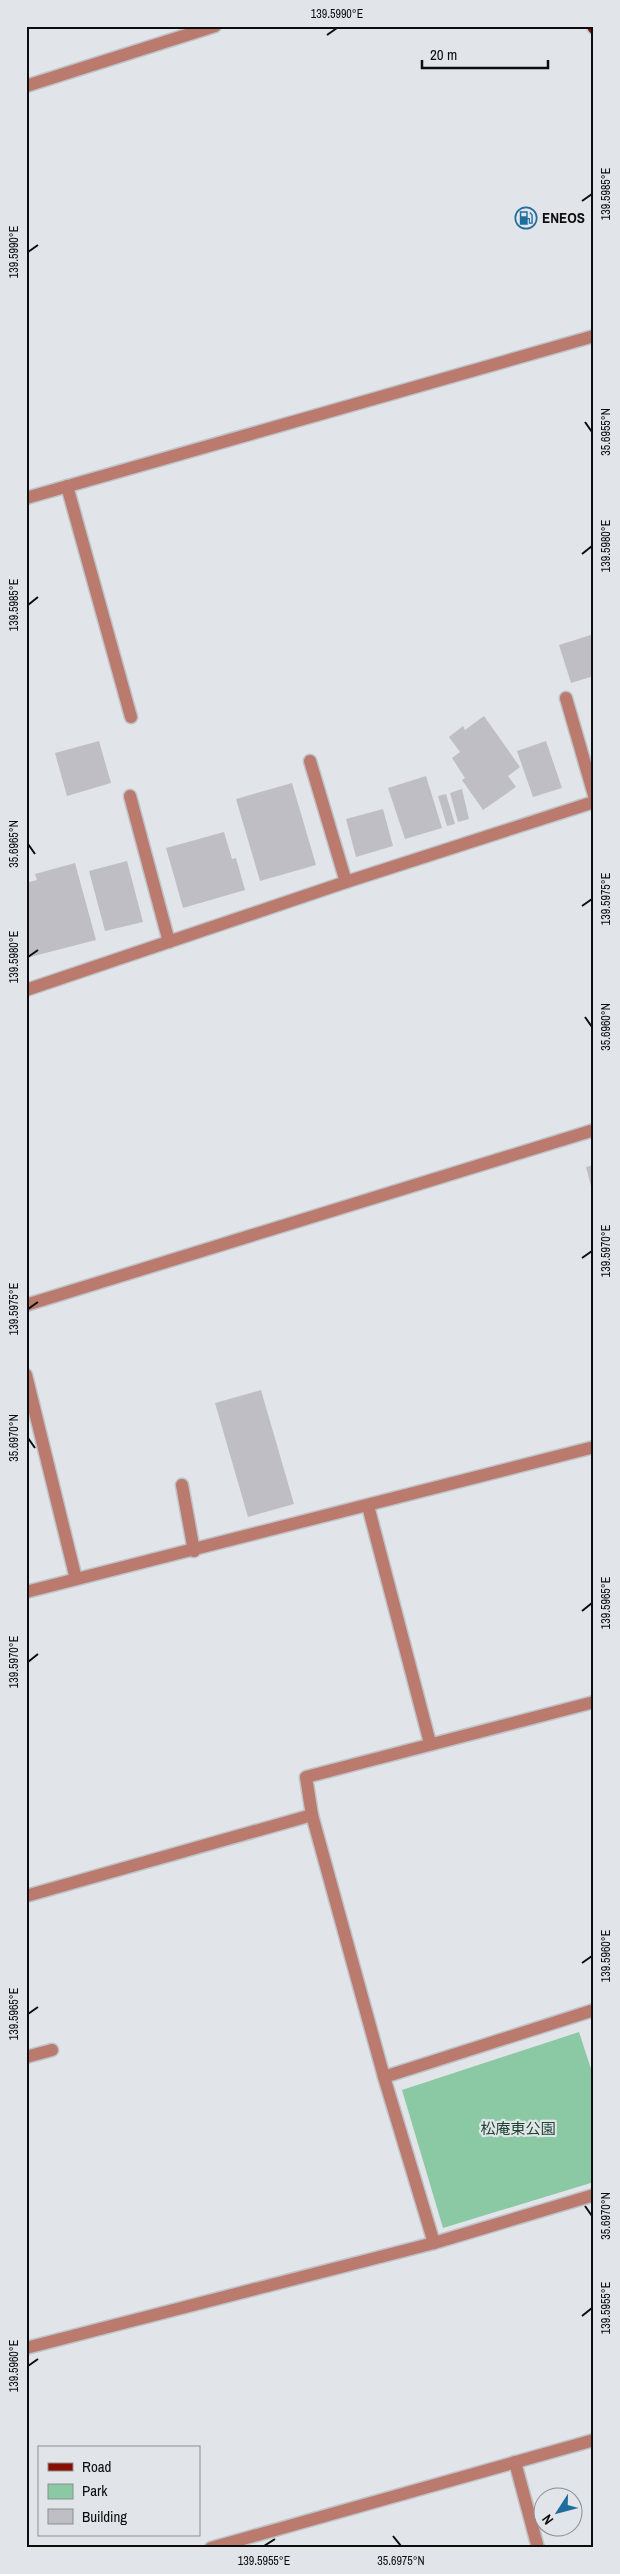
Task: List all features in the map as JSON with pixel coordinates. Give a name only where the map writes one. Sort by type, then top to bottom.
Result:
[{"type":"street","points":[[26,86],[215,26]]},
{"type":"street","points":[[26,498],[594,336]]},
{"type":"street","points":[[67,486],[131,718]]},
{"type":"street","points":[[566,698],[594,795]]},
{"type":"street","points":[[310,761],[346,882]]},
{"type":"street","points":[[130,796],[169,942]]},
{"type":"street","points":[[26,990],[346,882],[594,802]]},
{"type":"street","points":[[26,1305],[594,1130]]},
{"type":"street","points":[[26,1375],[76,1579]]},
{"type":"street","points":[[26,1592],[194,1551],[594,1447]]},
{"type":"street","points":[[182,1485],[194,1551]]},
{"type":"street","points":[[368,1506],[430,1743]]},
{"type":"street","points":[[434,2243],[384,2077],[312,1815],[306,1777],[430,1743],[594,1702]]},
{"type":"street","points":[[26,1896],[312,1815]]},
{"type":"street","points":[[384,2077],[594,2010]]},
{"type":"street","points":[[26,2057],[52,2050]]},
{"type":"street","points":[[26,2348],[434,2243],[594,2195]]},
{"type":"street","points":[[211,2548],[594,2440]]},
{"type":"street","points":[[515,2462],[538,2548]]},
{"type":"green space","name":"松庵東公園","points":[[579,2032],[594,2078],[594,2182],[443,2228],[402,2090]]},
{"type":"building","points":[[594,634],[594,676],[571,683],[559,645]]},
{"type":"building","points":[[484,716],[520,767],[508,776],[516,787],[483,810],[462,780],[465,778],[452,758],[460,752],[449,737],[463,726],[465,730]]},
{"type":"building","points":[[99,741],[111,783],[67,796],[55,753]]},
{"type":"building","points":[[546,741],[562,788],[533,797],[517,751]]},
{"type":"building","points":[[426,776],[442,828],[405,839],[388,788]]},
{"type":"building","points":[[292,783],[316,865],[260,881],[236,799]]},
{"type":"building","points":[[462,789],[469,819],[458,822],[450,793]]},
{"type":"building","points":[[446,794],[455,824],[447,826],[438,796]]},
{"type":"building","points":[[383,809],[393,846],[356,857],[346,819]]},
{"type":"building","points":[[224,832],[232,859],[236,858],[245,890],[183,908],[166,848]]},
{"type":"building","points":[[127,861],[143,922],[105,931],[89,871]]},
{"type":"building","points":[[75,863],[96,940],[26,958],[26,883],[37,880],[35,874]]},
{"type":"building","points":[[594,1165],[594,1194],[593,1194],[586,1167]]},
{"type":"building","points":[[261,1390],[294,1504],[248,1517],[215,1403]]},
{"type":"place","name":"ENEOS","points":[[526,218]]}]
